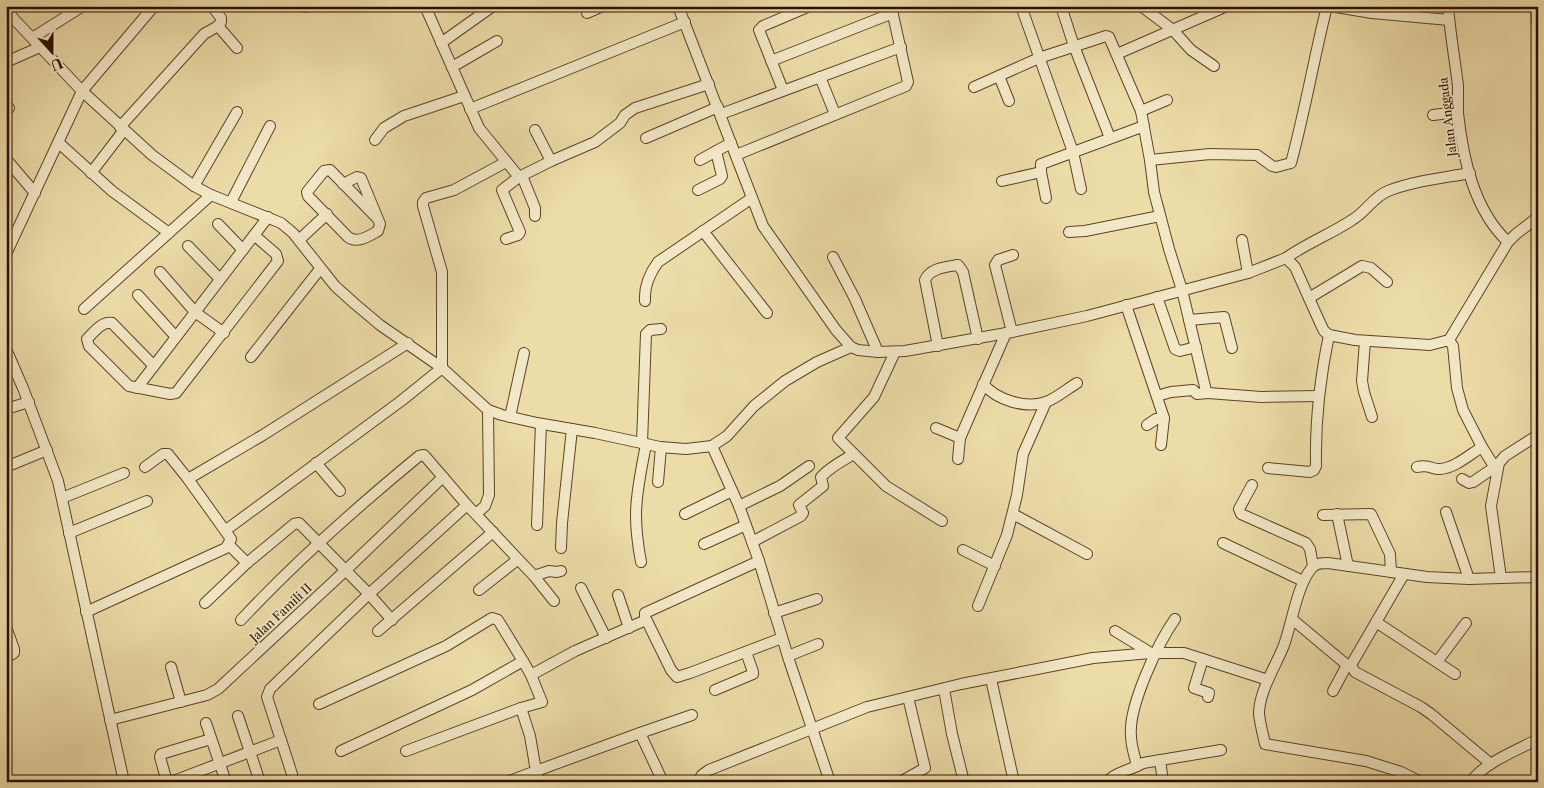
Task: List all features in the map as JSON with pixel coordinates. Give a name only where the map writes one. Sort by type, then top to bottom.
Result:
[{"type":"street","points":[[32,38],[83,6]]},
{"type":"street","points":[[6,254],[82,92],[154,6]]},
{"type":"street","points":[[91,173],[122,129],[190,48],[204,34],[222,22],[212,6]]},
{"type":"street","points":[[425,6],[464,96],[484,136],[520,177],[535,208],[535,216]]},
{"type":"street","points":[[441,43],[493,6]]},
{"type":"street","points":[[587,13],[603,6]]},
{"type":"street","points":[[678,6],[720,110],[763,226],[836,330],[851,347],[858,350],[895,352],[1009,333],[1087,316],[1248,273],[1286,258],[1300,248],[1353,219],[1364,212],[1378,196],[1387,191],[1470,173]]},
{"type":"street","points":[[782,90],[760,32],[761,27],[810,6]]},
{"type":"street","points":[[1021,6],[1072,152],[1081,189]]},
{"type":"street","points":[[1061,6],[1074,46],[1110,138]]},
{"type":"street","points":[[1141,6],[1173,30],[1191,50],[1214,66]]},
{"type":"street","points":[[1118,54],[1227,6]]},
{"type":"street","points":[[1150,160],[1210,154],[1257,155],[1272,166],[1291,163],[1301,128],[1318,43],[1328,6],[1372,13],[1449,20]]},
{"type":"street","name":"Jalan Anggada","points":[[1448,6],[1458,89],[1458,112],[1464,152],[1478,198],[1488,219],[1508,242]]},
{"type":"street","points":[[1536,6],[1538,28]]},
{"type":"street","points":[[6,7],[10,20],[32,38],[82,92],[167,167],[194,186],[211,195],[281,223],[299,240],[320,269],[355,304],[380,325],[442,368],[488,410],[540,424],[661,447],[686,449],[712,446],[727,436],[754,406],[785,381],[818,362],[851,347]]},
{"type":"street","points":[[736,155],[906,86],[908,82],[892,10],[771,60]]},
{"type":"street","points":[[470,109],[685,22]]},
{"type":"street","points":[[218,26],[238,48]]},
{"type":"street","points":[[974,87],[1039,58],[1108,36],[1118,54],[1141,111],[1154,192],[1182,290],[1204,388],[1208,393]]},
{"type":"street","points":[[452,67],[497,41]]},
{"type":"street","points":[[6,62],[40,47]]},
{"type":"street","points":[[646,138],[900,47]]},
{"type":"street","points":[[999,76],[1009,102]]},
{"type":"street","points":[[820,77],[835,114]]},
{"type":"street","points":[[506,239],[520,232],[502,190],[520,177],[551,161],[595,142],[620,123],[628,112],[635,108],[709,84]]},
{"type":"street","points":[[376,140],[384,128],[404,116],[464,96]]},
{"type":"street","points":[[1141,111],[1167,100]]},
{"type":"street","points":[[6,103],[9,108],[6,112]]},
{"type":"street","points":[[194,186],[237,112]]},
{"type":"street","points":[[1433,115],[1458,112]]},
{"type":"street","points":[[231,202],[270,126]]},
{"type":"street","points":[[1046,198],[1041,164],[1144,126]]},
{"type":"street","points":[[534,130],[551,161]]},
{"type":"street","points":[[700,160],[731,142]]},
{"type":"street","points":[[59,143],[91,173],[169,234]]},
{"type":"street","points":[[698,190],[720,179],[722,176],[716,151]]},
{"type":"street","points":[[6,159],[35,193]]},
{"type":"street","points":[[442,368],[442,272],[423,202],[426,198],[454,190],[506,162]]},
{"type":"street","points":[[344,184],[356,177],[361,178],[380,224],[378,231],[358,240],[352,240],[308,196],[308,189],[324,171],[330,170],[377,218]]},
{"type":"street","points":[[1002,181],[1041,172]]},
{"type":"street","points":[[84,309],[211,195]]},
{"type":"street","points":[[645,301],[645,290],[648,281],[652,270],[658,262],[752,198]]},
{"type":"street","points":[[299,240],[327,214]]},
{"type":"street","points":[[1069,232],[1085,231],[1160,216]]},
{"type":"street","points":[[1286,258],[1296,266],[1320,325],[1329,335],[1343,339],[1430,345],[1449,340],[1508,242],[1538,216]]},
{"type":"street","points":[[137,388],[268,217]]},
{"type":"street","points":[[218,224],[242,250]]},
{"type":"street","points":[[6,234],[17,231]]},
{"type":"street","points":[[703,231],[767,314]]},
{"type":"street","points":[[154,366],[112,323],[104,324],[87,340],[89,346],[129,386],[170,394],[176,393],[278,261],[276,254],[254,235]]},
{"type":"street","points":[[1242,240],[1248,273]]},
{"type":"street","points":[[188,246],[220,279]]},
{"type":"street","points":[[958,459],[960,438],[983,384],[1009,333],[995,266],[998,260],[1013,255]]},
{"type":"street","points":[[833,257],[855,299],[878,352]]},
{"type":"street","points":[[938,346],[925,280],[929,273],[958,265],[963,272],[978,339]]},
{"type":"street","points":[[1309,298],[1362,266],[1371,268],[1387,282]]},
{"type":"street","points":[[250,357],[320,269]]},
{"type":"street","points":[[160,272],[195,312],[224,333]]},
{"type":"street","points":[[138,295],[176,337]]},
{"type":"street","points":[[1157,297],[1175,349],[1180,351],[1196,347]]},
{"type":"street","points":[[1126,305],[1164,418],[1162,445]]},
{"type":"street","points":[[1189,320],[1224,317],[1232,348]]},
{"type":"street","points":[[640,562],[636,513],[644,443],[646,334],[650,330],[661,329]]},
{"type":"street","points":[[1268,468],[1310,472],[1316,466],[1315,438],[1319,396],[1329,335]]},
{"type":"street","points":[[1449,340],[1452,346],[1457,388],[1463,410],[1496,469]]},
{"type":"street","points":[[1366,341],[1362,381],[1372,417]]},
{"type":"street","points":[[188,479],[271,431],[408,343]]},
{"type":"street","points":[[6,349],[54,467],[124,782]]},
{"type":"street","points":[[895,352],[874,397],[839,436],[839,440],[886,486],[942,521]]},
{"type":"street","points":[[510,417],[524,353]]},
{"type":"street","points":[[226,530],[442,368]]},
{"type":"street","points":[[983,384],[991,393],[1018,403],[1031,404],[1046,402],[1077,383]]},
{"type":"street","points":[[1157,396],[1170,392],[1193,390],[1198,394],[1261,397],[1319,396]]},
{"type":"street","points":[[6,409],[29,402]]},
{"type":"street","points":[[978,606],[1008,535],[1023,454],[1046,402]]},
{"type":"street","points":[[476,514],[486,506],[489,495],[488,410]]},
{"type":"street","points":[[1147,425],[1164,418]]},
{"type":"street","points":[[537,524],[540,424]]},
{"type":"street","points":[[936,428],[960,438]]},
{"type":"street","points":[[561,548],[572,429]]},
{"type":"street","points":[[1501,578],[1491,506],[1496,469],[1505,456],[1538,435]]},
{"type":"street","points":[[712,446],[739,506],[759,560],[774,613],[830,782]]},
{"type":"street","points":[[658,482],[661,447]]},
{"type":"street","points":[[1418,467],[1425,465],[1436,469],[1446,468],[1482,447]]},
{"type":"street","points":[[6,467],[47,450]]},
{"type":"street","points":[[86,612],[220,552],[229,545],[231,539],[226,530],[171,456],[166,453],[145,467]]},
{"type":"street","points":[[752,542],[801,516],[803,512],[799,505],[822,488],[822,475],[854,454]]},
{"type":"street","points":[[241,620],[262,597],[369,497],[419,456],[424,455],[467,505],[534,576],[554,601]]},
{"type":"street","points":[[316,463],[340,491]]},
{"type":"street","points":[[739,506],[780,486],[809,466]]},
{"type":"street","points":[[1462,479],[1473,482],[1496,469]]},
{"type":"street","points":[[62,498],[124,473]]},
{"type":"street","name":"Jalan Famili II","points":[[110,720],[207,695],[218,689],[443,477]]},
{"type":"street","points":[[1252,485],[1239,509],[1241,514],[1306,543],[1310,549],[1313,566]]},
{"type":"street","points":[[685,514],[732,491]]},
{"type":"street","points":[[69,533],[146,501]]},
{"type":"street","points":[[292,774],[267,697],[270,689],[369,594],[467,505]]},
{"type":"street","points":[[1446,512],[1469,579]]},
{"type":"street","points":[[1013,514],[1087,554]]},
{"type":"street","points":[[1337,514],[1348,566]]},
{"type":"street","points":[[1323,515],[1371,514],[1390,554],[1391,572]]},
{"type":"street","points":[[205,603],[247,563],[296,523],[299,523],[392,620]]},
{"type":"street","points":[[704,544],[746,525]]},
{"type":"street","points":[[378,631],[493,532]]},
{"type":"street","points":[[1223,543],[1303,580]]},
{"type":"street","points":[[229,545],[247,563]]},
{"type":"street","points":[[963,550],[995,566]]},
{"type":"street","points":[[478,590],[517,560]]},
{"type":"street","points":[[759,560],[644,615],[671,670],[677,677],[782,638]]},
{"type":"street","points":[[1421,782],[1401,772],[1366,761],[1265,744],[1259,714],[1268,680],[1284,645],[1303,580],[1313,566],[1321,563],[1404,574],[1469,579],[1538,578]]},
{"type":"street","points":[[534,576],[549,571],[561,571]]},
{"type":"street","points":[[1333,691],[1404,574]]},
{"type":"street","points":[[581,588],[606,638]]},
{"type":"street","points":[[618,595],[629,628]]},
{"type":"street","points":[[774,613],[817,599]]},
{"type":"street","points":[[318,704],[446,646],[492,618],[498,620],[531,675],[542,702],[406,751]]},
{"type":"street","points":[[1137,766],[1130,736],[1132,715],[1153,653],[1175,619]]},
{"type":"street","points":[[1292,619],[1355,672],[1426,710],[1491,764]]},
{"type":"street","points":[[531,675],[575,651],[646,620]]},
{"type":"street","points":[[1376,622],[1455,674]]},
{"type":"street","points":[[1437,662],[1466,623]]},
{"type":"street","points":[[6,627],[14,653],[6,658]]},
{"type":"street","points":[[1115,631],[1153,653]]},
{"type":"street","points":[[788,656],[818,644]]},
{"type":"street","points":[[714,690],[753,674],[754,672],[746,652]]},
{"type":"street","points":[[698,782],[702,775],[709,770],[867,707],[991,678],[1093,658],[1153,653],[1184,653],[1268,680]]},
{"type":"street","points":[[1203,659],[1194,688],[1209,693],[1208,697]]},
{"type":"street","points":[[341,751],[472,690],[522,661]]},
{"type":"street","points":[[171,667],[181,702]]},
{"type":"street","points":[[991,678],[1014,782]]},
{"type":"street","points":[[944,689],[952,734],[964,782]]},
{"type":"street","points":[[900,782],[922,770],[926,765],[908,697]]},
{"type":"street","points":[[521,708],[530,736],[539,782]]},
{"type":"street","points":[[507,782],[692,715]]},
{"type":"street","points":[[238,716],[260,782]]},
{"type":"street","points":[[206,723],[226,782]]},
{"type":"street","points":[[640,733],[662,782]]},
{"type":"street","points":[[211,739],[161,754],[160,757],[169,782],[281,740]]},
{"type":"street","points":[[1471,782],[1491,764],[1538,739]]},
{"type":"street","points":[[1110,782],[1114,776],[1143,763],[1222,750]]},
{"type":"street","points":[[1160,760],[1163,782]]}]
